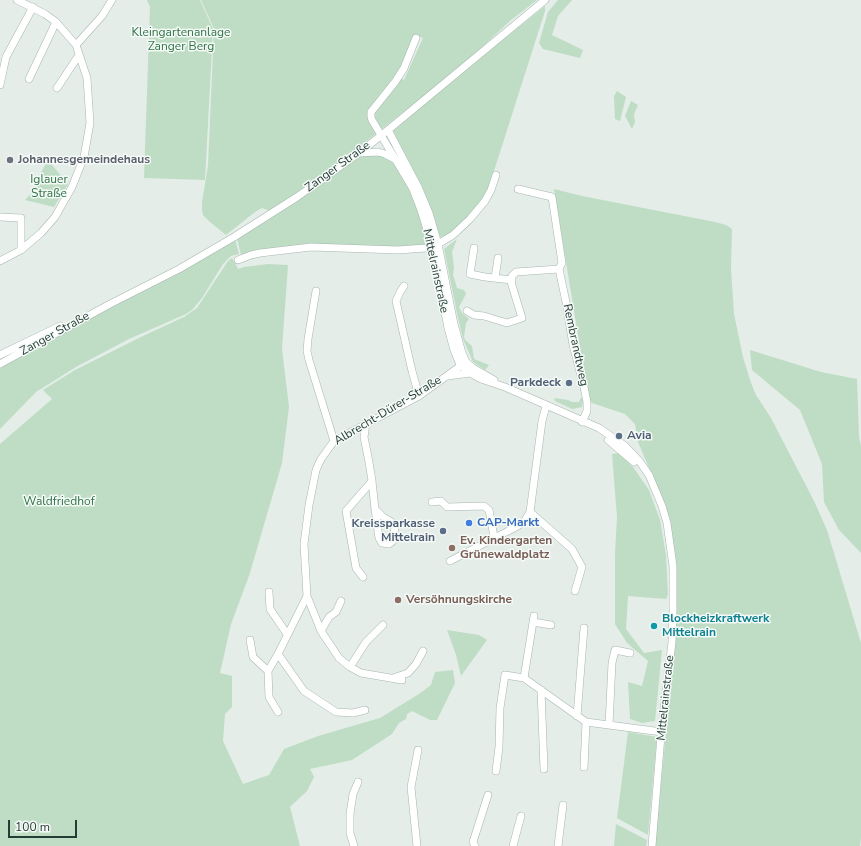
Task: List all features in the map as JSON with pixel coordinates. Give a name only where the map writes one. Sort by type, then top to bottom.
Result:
[{"type":"street","points":[[0,261],[21,250],[41,233],[54,217],[72,187],[84,157],[90,123],[87,78],[76,45],[56,22],[30,4],[17,0]]},
{"type":"street","points":[[76,45],[102,16],[112,0]]},
{"type":"street","name":"Zanger Straße","points":[[0,364],[110,304],[179,269],[234,237],[297,197],[381,136],[545,0]]},
{"type":"street","points":[[0,85],[6,57],[30,4]]},
{"type":"street","points":[[29,79],[56,22]]},
{"type":"street","name":"Mittelrainstraße","points":[[416,38],[404,68],[395,82],[371,112],[372,120],[413,189],[435,245],[463,363]]},
{"type":"street","points":[[57,88],[79,55]]},
{"type":"street","name":"Mittelrainstraße","points":[[388,130],[420,189],[429,213],[448,328],[454,350],[470,373],[481,379],[599,428],[625,446],[640,462],[649,475],[667,523],[673,566],[672,642],[652,846]]},
{"type":"street","points":[[359,153],[378,152],[395,159]]},
{"type":"street","points":[[238,260],[260,253],[311,247],[398,250],[426,248],[435,245],[453,235],[473,216],[485,201],[491,190],[496,175]]},
{"type":"street","name":"Rembrandtweg","points":[[518,189],[552,196],[562,263],[559,269],[573,345],[587,402],[587,410],[582,422]]},
{"type":"street","points":[[0,217],[21,218],[21,250]]},
{"type":"street","points":[[474,248],[470,274],[512,280]]},
{"type":"street","points":[[495,278],[498,258]]},
{"type":"street","points":[[467,311],[507,323],[522,318],[512,276],[516,272],[559,269]]},
{"type":"street","points":[[404,286],[396,301],[419,396]]},
{"type":"street","points":[[316,291],[307,351],[334,441]]},
{"type":"street","name":"Zanger Straße","points":[[0,355],[110,304]]},
{"type":"street","points":[[454,350],[450,374],[470,373]]},
{"type":"street","name":"Mittelrainstraße","points":[[463,363],[505,388]]},
{"type":"street","name":"Albrecht-Dürer-Straße","points":[[402,680],[361,673],[350,667],[339,658],[321,631],[307,596],[304,544],[307,512],[316,470],[321,459],[334,441],[419,396],[463,363]]},
{"type":"street","points":[[450,561],[524,522],[530,512],[542,421],[546,406]]},
{"type":"street","points":[[366,424],[364,437],[367,447],[375,509],[380,542],[389,544],[393,541],[395,526],[375,509]]},
{"type":"street","points":[[363,577],[356,568],[346,511],[372,481]]},
{"type":"street","points":[[432,502],[441,501],[447,508],[484,506],[489,510],[494,537]]},
{"type":"street","points":[[530,512],[572,549],[582,567],[575,591]]},
{"type":"street","points":[[269,592],[270,608],[287,634]]},
{"type":"street","points":[[278,712],[269,697],[268,671],[307,596]]},
{"type":"street","points":[[321,631],[329,617],[336,612],[341,601]]},
{"type":"street","points":[[524,678],[533,619],[551,625]]},
{"type":"street","points":[[350,667],[366,642],[383,625]]},
{"type":"street","points":[[577,716],[584,628]]},
{"type":"street","points":[[250,640],[253,657],[268,671]]},
{"type":"street","points":[[609,725],[612,663],[615,650],[630,653]]},
{"type":"street","points":[[393,678],[408,673],[416,664],[423,651]]},
{"type":"street","points":[[278,654],[304,692],[336,712],[353,713],[366,710]]},
{"type":"street","points":[[496,771],[499,747],[500,708],[505,675],[524,678],[586,722],[662,732]]},
{"type":"street","points":[[541,690],[544,769]]},
{"type":"street","points":[[584,767],[586,722]]},
{"type":"street","points":[[417,846],[411,787],[418,750]]},
{"type":"street","points":[[354,846],[350,833],[350,814],[353,794],[358,782]]},
{"type":"street","points":[[475,846],[473,842],[488,795]]},
{"type":"street","points":[[558,846],[563,806]]},
{"type":"street","name":"Mittelrainstraße","points":[[648,846],[654,814]]},
{"type":"street","points":[[513,846],[520,816]]},
{"type":"green space","name":"Kleingartenanlage Zanger Berg","points":[[147,0],[200,0],[213,29],[205,180],[144,178],[150,7]]},
{"type":"green space","points":[[201,0],[537,0],[511,20],[463,65],[336,165],[270,211],[262,208],[255,212],[226,235],[203,215],[202,210],[208,166],[214,29]],"holes":[[[415,34],[423,38],[404,80],[397,76]]]},
{"type":"green space","points":[[558,0],[572,0],[558,16],[552,35],[583,50],[580,58],[543,49],[539,43],[548,12]]},
{"type":"green space","points":[[545,6],[545,11],[487,193],[480,204],[451,234],[440,237],[421,189],[393,131],[474,62]]},
{"type":"green space","points":[[617,91],[626,97],[620,121],[615,119],[614,96]]},
{"type":"green space","points":[[631,101],[638,105],[634,114],[635,122],[632,129],[625,116]]},
{"type":"green space","points":[[366,154],[377,154],[389,159],[396,166],[405,180],[428,237],[425,244],[419,248],[266,250],[241,255],[237,239],[282,211],[358,157]]},
{"type":"green space","name":"Iglauer Straße","points":[[48,160],[68,184],[54,207],[25,200],[34,189],[34,185]]},
{"type":"green space","points":[[554,189],[582,196],[715,222],[726,225],[732,229],[731,268],[734,314],[743,357],[751,383],[756,395],[771,418],[814,501],[827,530],[861,643],[860,846],[655,846],[677,617],[675,553],[670,522],[662,496],[638,442],[635,424],[625,414],[589,402]]},
{"type":"green space","points":[[235,239],[239,254],[231,256],[223,264],[202,298],[192,310],[129,339],[76,367],[36,392],[0,429],[0,368]]},
{"type":"green space","points":[[457,239],[452,252],[454,268],[453,275],[457,288],[464,290],[466,294],[459,307],[462,313],[469,319],[466,323],[464,337],[465,340],[472,346],[474,359],[489,365],[485,370],[473,362],[463,339],[458,318],[444,249]]},
{"type":"green space","name":"Waldfriedhof","points":[[232,258],[238,269],[268,264],[288,265],[282,349],[289,407],[282,463],[249,576],[231,624],[220,673],[232,676],[232,707],[225,714],[223,741],[243,784],[269,775],[284,749],[318,736],[380,718],[431,685],[435,672],[453,670],[455,683],[437,720],[430,720],[412,711],[407,714],[406,719],[399,723],[392,734],[352,760],[310,769],[314,777],[307,791],[290,807],[300,846],[0,846],[0,444],[52,399],[43,390],[75,370],[184,317],[197,308],[228,261]]},
{"type":"green space","points":[[750,350],[821,372],[857,379],[859,437],[861,446],[861,553],[839,530],[824,502],[822,464],[800,410],[752,370]]},
{"type":"green space","points":[[581,397],[583,400],[582,407],[572,409],[555,401],[554,398],[579,402]]},
{"type":"green space","points":[[619,453],[633,467],[649,490],[660,520],[666,555],[668,595],[666,599],[628,596],[626,629],[644,653],[662,650],[655,721],[642,723],[630,719],[628,682],[642,686],[648,661],[627,643],[615,624],[615,554],[617,517],[612,454]]},
{"type":"green space","points":[[447,630],[479,635],[487,640],[461,676],[456,655]]},
{"type":"green space","points":[[628,732],[657,737],[648,835],[617,818]]},
{"type":"green space","points":[[616,824],[647,840],[646,846],[614,846]]},
{"type":"place","name":"Johannesgemeindehaus","points":[[10,160]]},
{"type":"place","name":"Parkdeck","points":[[569,383]]},
{"type":"place","name":"Avia","points":[[619,436]]},
{"type":"place","name":"CAP-Markt","points":[[469,523]]},
{"type":"place","name":"Kreissparkasse Mittelrain","points":[[443,531]]},
{"type":"place","name":"Ev. Kindergarten Grünewaldplatz","points":[[452,548]]},
{"type":"place","name":"Versöhnungskirche","points":[[398,600]]},
{"type":"place","name":"Blockheizkraftwerk Mittelrain","points":[[654,626]]}]
